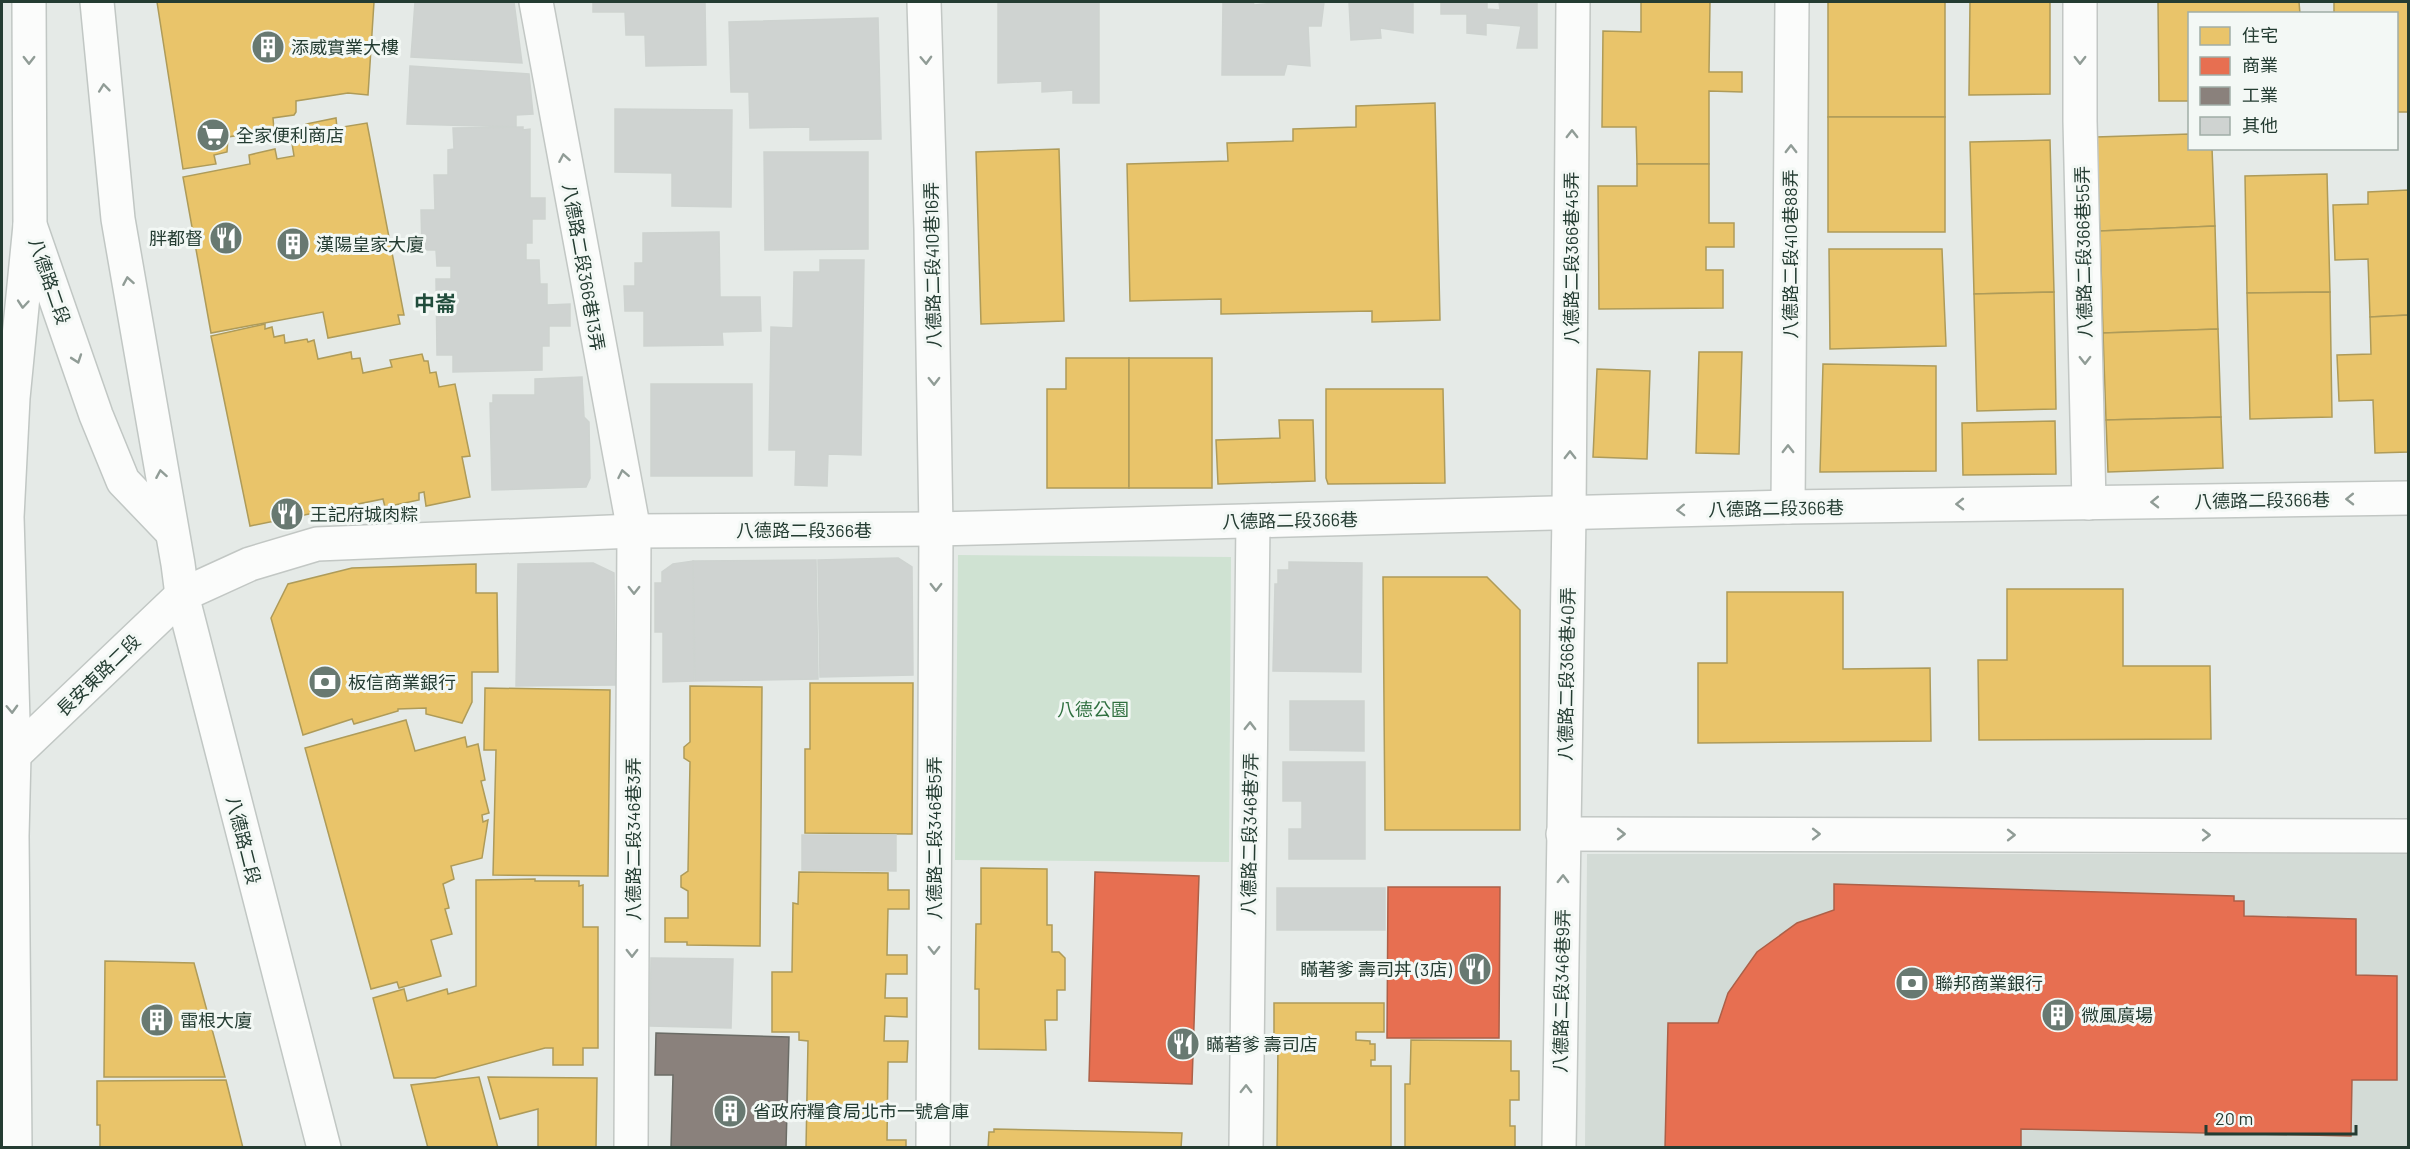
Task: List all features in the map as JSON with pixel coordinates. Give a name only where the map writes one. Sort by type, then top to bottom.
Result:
[{"type":"street","name":"八德路二段","points":[[29,2],[30,225],[96,415],[123,481],[171,531]]},
{"type":"street","name":"八德路二段","points":[[97,2],[118,219],[182,595],[324,1148]]},
{"type":"street","name":"八德路二段366巷13弄","points":[[536,2],[634,531]]},
{"type":"street","name":"八德路二段410巷16弄","points":[[924,2],[932,229],[936,529]]},
{"type":"street","name":"八德路二段366巷45弄","points":[[1569,514],[1573,2]]},
{"type":"street","name":"八德路二段410巷88弄","points":[[1788,507],[1792,2]]},
{"type":"street","name":"八德路二段366巷55弄","points":[[2080,2],[2080,121],[2089,502]]},
{"type":"street","points":[[15,1148],[12,836],[14,755],[7,553],[8,398],[30,225]]},
{"type":"street","name":"八德路二段366巷","points":[[182,595],[250,564],[317,544],[634,531],[936,529],[1788,507],[2409,498]]},
{"type":"street","name":"八德路二段366巷40弄","points":[[1563,834],[1569,514]]},
{"type":"street","name":"八德路二段346巷7弄","points":[[1246,1148],[1253,521]]},
{"type":"street","name":"八德路二段346巷5弄","points":[[933,1148],[936,529]]},
{"type":"street","name":"八德路二段346巷3弄","points":[[631,1148],[634,531]]},
{"type":"street","name":"長安東路二段","points":[[14,755],[182,595]]},
{"type":"street","points":[[1563,834],[2409,836]]},
{"type":"street","name":"八德路二段346巷9弄","points":[[1559,1148],[1563,834]]},
{"type":"shaded area","name":"微風廣場","points":[[1587,854],[2408,854],[2408,1147],[1585,1148]]},
{"type":"green space","name":"八德公園","points":[[958,555],[1231,557],[1229,862],[955,860]]},
{"type":"building: 住宅","name":"添威實業大樓","points":[[157,2],[374,2],[368,95],[348,93],[296,101],[294,115],[273,118],[274,130],[228,137],[227,152],[214,155],[216,164],[183,169]]},
{"type":"building: 住宅","points":[[1641,2],[1710,2],[1709,72],[1742,72],[1742,92],[1709,91],[1709,164],[1637,164],[1636,127],[1602,127],[1603,31],[1641,32]]},
{"type":"building: 住宅","points":[[1828,2],[1945,2],[1945,117],[1828,117]]},
{"type":"building: 住宅","points":[[1970,2],[2050,2],[2050,94],[1969,95]]},
{"type":"building: 住宅","points":[[2158,2],[2299,2],[2300,12],[2188,12],[2188,101],[2159,101]]},
{"type":"building: 住宅","points":[[2334,2],[2408,2],[2408,112],[2398,112],[2398,12],[2334,12]]},
{"type":"building: 住宅","points":[[1435,103],[1440,320],[1372,322],[1372,311],[1221,314],[1221,299],[1130,301],[1127,164],[1228,161],[1227,143],[1293,141],[1293,129],[1356,127],[1356,106]]},
{"type":"building: 住宅","points":[[1828,117],[1945,117],[1945,232],[1828,232]]},
{"type":"building: 住宅","name":"漢陽皇家大廈","points":[[336,118],[337,128],[367,123],[404,315],[398,315],[400,324],[328,338],[323,312],[211,333],[183,177],[250,164],[249,155],[275,149],[277,159],[294,156],[291,137],[308,134],[306,124]]},
{"type":"building: 住宅","points":[[2188,134],[2188,150],[2212,150],[2215,226],[2100,231],[2096,137]]},
{"type":"building: 住宅","points":[[2050,140],[2054,292],[1974,294],[1970,142]]},
{"type":"building: 住宅","points":[[1059,149],[1064,321],[981,324],[976,152]]},
{"type":"building: 住宅","points":[[1637,164],[1709,164],[1709,223],[1734,223],[1734,247],[1706,247],[1706,270],[1723,270],[1723,308],[1599,309],[1598,186],[1637,186]]},
{"type":"building: 住宅","points":[[2327,174],[2330,292],[2247,293],[2245,176]]},
{"type":"building: 住宅","points":[[2408,190],[2408,315],[2370,317],[2368,259],[2335,260],[2333,205],[2368,204],[2368,192]]},
{"type":"building: 住宅","points":[[2215,226],[2218,329],[2103,333],[2100,231]]},
{"type":"building: 住宅","points":[[1829,249],[1942,249],[1946,346],[1830,349]]},
{"type":"building: 住宅","points":[[2054,292],[2056,409],[1977,411],[1974,294]]},
{"type":"building: 住宅","points":[[2330,292],[2332,417],[2250,419],[2247,293]]},
{"type":"building: 住宅","points":[[2408,315],[2408,452],[2375,453],[2373,400],[2339,401],[2337,355],[2371,354],[2370,317]]},
{"type":"building: 住宅","points":[[265,324],[265,329],[272,327],[274,337],[284,335],[285,343],[314,340],[318,359],[351,352],[352,359],[360,358],[363,373],[392,367],[390,360],[422,354],[424,361],[428,361],[430,373],[436,372],[439,387],[455,384],[470,456],[462,457],[470,497],[426,506],[424,492],[419,493],[419,500],[385,507],[383,499],[250,526],[211,336]]},
{"type":"building: 住宅","points":[[2218,329],[2221,417],[2106,420],[2103,333]]},
{"type":"building: 住宅","points":[[1699,352],[1742,352],[1739,454],[1696,453]]},
{"type":"building: 住宅","points":[[1066,358],[1129,358],[1129,488],[1047,488],[1047,389],[1066,389]]},
{"type":"building: 住宅","points":[[1129,358],[1212,358],[1212,488],[1129,488]]},
{"type":"building: 住宅","points":[[1823,364],[1936,366],[1936,471],[1820,472]]},
{"type":"building: 住宅","points":[[1597,369],[1650,371],[1647,459],[1593,457]]},
{"type":"building: 住宅","points":[[1326,389],[1443,389],[1445,483],[1328,484],[1326,478]]},
{"type":"building: 住宅","points":[[2221,417],[2223,468],[2108,472],[2106,420]]},
{"type":"building: 住宅","points":[[1279,420],[1313,420],[1315,481],[1218,484],[1216,440],[1280,438]]},
{"type":"building: 住宅","points":[[2055,421],[2056,474],[1963,475],[1962,423]]},
{"type":"building: 住宅","points":[[476,564],[476,593],[497,593],[498,672],[472,672],[472,702],[462,723],[426,714],[426,708],[398,709],[398,711],[354,724],[352,719],[303,735],[271,618],[288,584],[352,568]]},
{"type":"building: 住宅","points":[[1383,577],[1487,577],[1520,610],[1520,830],[1385,830]]},
{"type":"building: 住宅","points":[[2007,589],[2123,589],[2123,666],[2210,666],[2211,739],[1979,740],[1978,660],[2007,660]]},
{"type":"building: 住宅","points":[[1727,592],[1843,592],[1843,669],[1930,668],[1931,741],[1698,743],[1698,663],[1727,663]]},
{"type":"building: 住宅","points":[[810,683],[913,683],[912,834],[805,833],[805,749],[810,749]]},
{"type":"building: 住宅","points":[[690,686],[762,687],[760,946],[687,945],[687,942],[665,942],[665,918],[688,918],[688,891],[681,887],[681,876],[688,871],[690,762],[684,758],[684,747],[690,742]]},
{"type":"building: 住宅","points":[[485,688],[610,690],[608,876],[493,875],[496,750],[484,750]]},
{"type":"building: 住宅","points":[[406,720],[415,751],[465,737],[467,747],[478,744],[485,780],[481,781],[489,813],[482,815],[483,822],[488,820],[482,858],[451,866],[454,879],[443,884],[449,908],[445,909],[452,934],[431,940],[441,976],[399,988],[397,982],[371,989],[305,748]]},
{"type":"building: 住宅","points":[[981,868],[1047,869],[1047,925],[1052,925],[1052,952],[1059,952],[1065,958],[1065,990],[1057,990],[1057,1020],[1045,1020],[1046,1050],[979,1049],[979,989],[975,989],[976,924],[981,924]]},
{"type":"building: 住宅","points":[[799,872],[888,873],[888,890],[909,890],[909,909],[888,909],[887,955],[907,955],[907,974],[886,974],[885,998],[907,998],[907,1017],[885,1016],[884,1041],[908,1041],[907,1062],[888,1062],[887,1140],[906,1140],[906,1148],[806,1148],[808,1041],[799,1040],[799,1032],[772,1032],[772,972],[792,972],[793,903],[798,904]]},
{"type":"building: 住宅","points":[[535,879],[535,881],[579,881],[579,886],[583,885],[583,927],[598,927],[598,1048],[583,1048],[583,1065],[553,1065],[553,1048],[545,1048],[435,1078],[394,1078],[373,998],[404,989],[407,1001],[447,989],[448,994],[476,986],[476,880]]},
{"type":"building: 住宅","name":"雷根大廈","points":[[105,961],[194,963],[225,1077],[104,1077]]},
{"type":"building: 住宅","points":[[1274,1003],[1384,1003],[1384,1032],[1356,1032],[1356,1040],[1370,1041],[1370,1044],[1375,1044],[1375,1060],[1371,1060],[1371,1066],[1391,1066],[1391,1148],[1277,1148],[1278,1041],[1274,1041]]},
{"type":"building: 住宅","points":[[1411,1040],[1511,1041],[1511,1071],[1519,1071],[1519,1100],[1510,1100],[1510,1126],[1515,1126],[1515,1148],[1405,1148],[1405,1084],[1410,1084]]},
{"type":"building: 住宅","points":[[479,1077],[498,1148],[428,1148],[411,1085]]},
{"type":"building: 住宅","points":[[488,1077],[597,1078],[596,1148],[538,1148],[538,1109],[500,1119]]},
{"type":"building: 住宅","points":[[226,1080],[243,1148],[100,1148],[100,1125],[97,1125],[97,1081]]},
{"type":"building: 住宅","points":[[994,1129],[1182,1133],[1181,1148],[988,1148],[989,1132],[994,1132]]},
{"type":"building: 商業","points":[[1095,872],[1199,876],[1192,1084],[1089,1081]]},
{"type":"building: 商業","name":"微風廣場","points":[[1834,884],[2234,896],[2234,901],[2244,901],[2244,916],[2356,919],[2356,975],[2397,976],[2397,1080],[2352,1080],[2351,1136],[2021,1129],[2021,1148],[1665,1148],[1668,1023],[1718,1023],[1728,993],[1757,952],[1797,923],[1834,910]]},
{"type":"building: 商業","points":[[1388,887],[1500,887],[1499,1038],[1387,1038]]},
{"type":"building: 工業","name":"省政府糧食局北市一號倉庫","points":[[656,1033],[789,1037],[786,1148],[671,1148],[673,1075],[655,1075]]},
{"type":"building: 其他","points":[[415,2],[514,2],[522,63],[411,57]]},
{"type":"building: 其他","points":[[593,2],[705,2],[706,65],[646,66],[645,35],[626,35],[625,12],[593,12]]},
{"type":"building: 其他","points":[[998,2],[1099,2],[1099,103],[1073,103],[1073,90],[1042,92],[1042,81],[998,83]]},
{"type":"building: 其他","points":[[1223,2],[1253,2],[1254,5],[1324,2],[1321,26],[1308,26],[1310,66],[1287,64],[1284,75],[1222,75]]},
{"type":"building: 其他","points":[[1349,2],[1413,2],[1413,33],[1380,28],[1381,38],[1351,40]]},
{"type":"building: 其他","points":[[1441,2],[1487,2],[1487,9],[1500,10],[1499,2],[1537,2],[1537,48],[1517,48],[1521,26],[1486,23],[1486,35],[1467,33],[1467,14],[1441,14]]},
{"type":"building: 其他","points":[[878,18],[881,139],[810,140],[810,127],[750,128],[749,92],[731,92],[729,22]]},
{"type":"building: 其他","points":[[410,66],[529,74],[533,114],[516,115],[516,127],[407,124]]},
{"type":"building: 其他","points":[[615,109],[732,110],[731,207],[672,206],[672,173],[615,172]]},
{"type":"building: 其他","points":[[523,127],[523,130],[530,129],[530,198],[545,198],[545,219],[532,219],[532,243],[526,243],[526,260],[539,260],[540,284],[547,284],[547,305],[570,304],[570,326],[549,326],[549,346],[542,346],[542,370],[453,372],[453,355],[437,355],[436,279],[451,279],[451,266],[437,266],[436,250],[422,250],[421,210],[435,210],[434,175],[448,175],[448,150],[454,149],[453,128]]},
{"type":"building: 其他","points":[[764,152],[868,152],[868,249],[765,250]]},
{"type":"building: 其他","points":[[719,232],[720,297],[760,297],[761,331],[722,332],[723,345],[644,346],[644,311],[625,311],[624,286],[635,286],[635,263],[643,263],[643,233]]},
{"type":"building: 其他","points":[[820,260],[864,260],[861,455],[828,454],[827,486],[795,485],[796,450],[769,450],[771,327],[793,328],[794,272],[820,272]]},
{"type":"building: 其他","points":[[582,377],[584,417],[589,422],[590,478],[586,487],[492,490],[490,403],[493,403],[493,395],[535,395],[535,379]]},
{"type":"building: 其他","points":[[651,384],[752,384],[752,476],[651,476]]},
{"type":"building: 其他","points":[[898,558],[912,567],[913,675],[820,677],[818,560]]},
{"type":"building: 其他","points":[[816,560],[818,679],[695,681],[693,561]]},
{"type":"building: 其他","points":[[693,561],[694,681],[663,682],[663,632],[655,632],[655,583],[662,583],[662,572],[673,564]]},
{"type":"building: 其他","points":[[1289,562],[1362,563],[1361,672],[1273,671],[1275,584],[1278,584],[1278,570],[1289,570]]},
{"type":"building: 其他","points":[[593,563],[614,573],[615,685],[516,686],[518,564]]},
{"type":"building: 其他","points":[[1290,701],[1364,701],[1364,751],[1290,750]]},
{"type":"building: 其他","points":[[1283,762],[1365,762],[1365,859],[1289,859],[1289,829],[1302,829],[1302,801],[1283,801]]},
{"type":"building: 其他","points":[[802,835],[896,835],[896,871],[802,870]]},
{"type":"building: 其他","points":[[1277,888],[1385,888],[1385,930],[1277,930]]},
{"type":"building: 其他","points":[[651,958],[733,959],[731,1028],[650,1026]]},
{"type":"place","name":"添威實業大樓","points":[[268,47]]},
{"type":"place","name":"全家便利商店","points":[[213,135]]},
{"type":"place","name":"胖都督","points":[[226,238]]},
{"type":"place","name":"漢陽皇家大廈","points":[[293,244]]},
{"type":"place","name":"王記府城肉粽","points":[[287,514]]},
{"type":"place","name":"板信商業銀行","points":[[325,682]]},
{"type":"place","name":"瞞著爹 壽司丼 (3店)","points":[[1475,969]]},
{"type":"place","name":"聯邦商業銀行","points":[[1912,983]]},
{"type":"place","name":"微風廣場","points":[[2058,1015]]},
{"type":"place","name":"雷根大廈","points":[[157,1020]]},
{"type":"place","name":"瞞著爹 壽司店","points":[[1183,1044]]},
{"type":"place","name":"省政府糧食局北市一號倉庫","points":[[730,1111]]},
{"type":"district","name":"中崙","points":[[435,302]]}]
